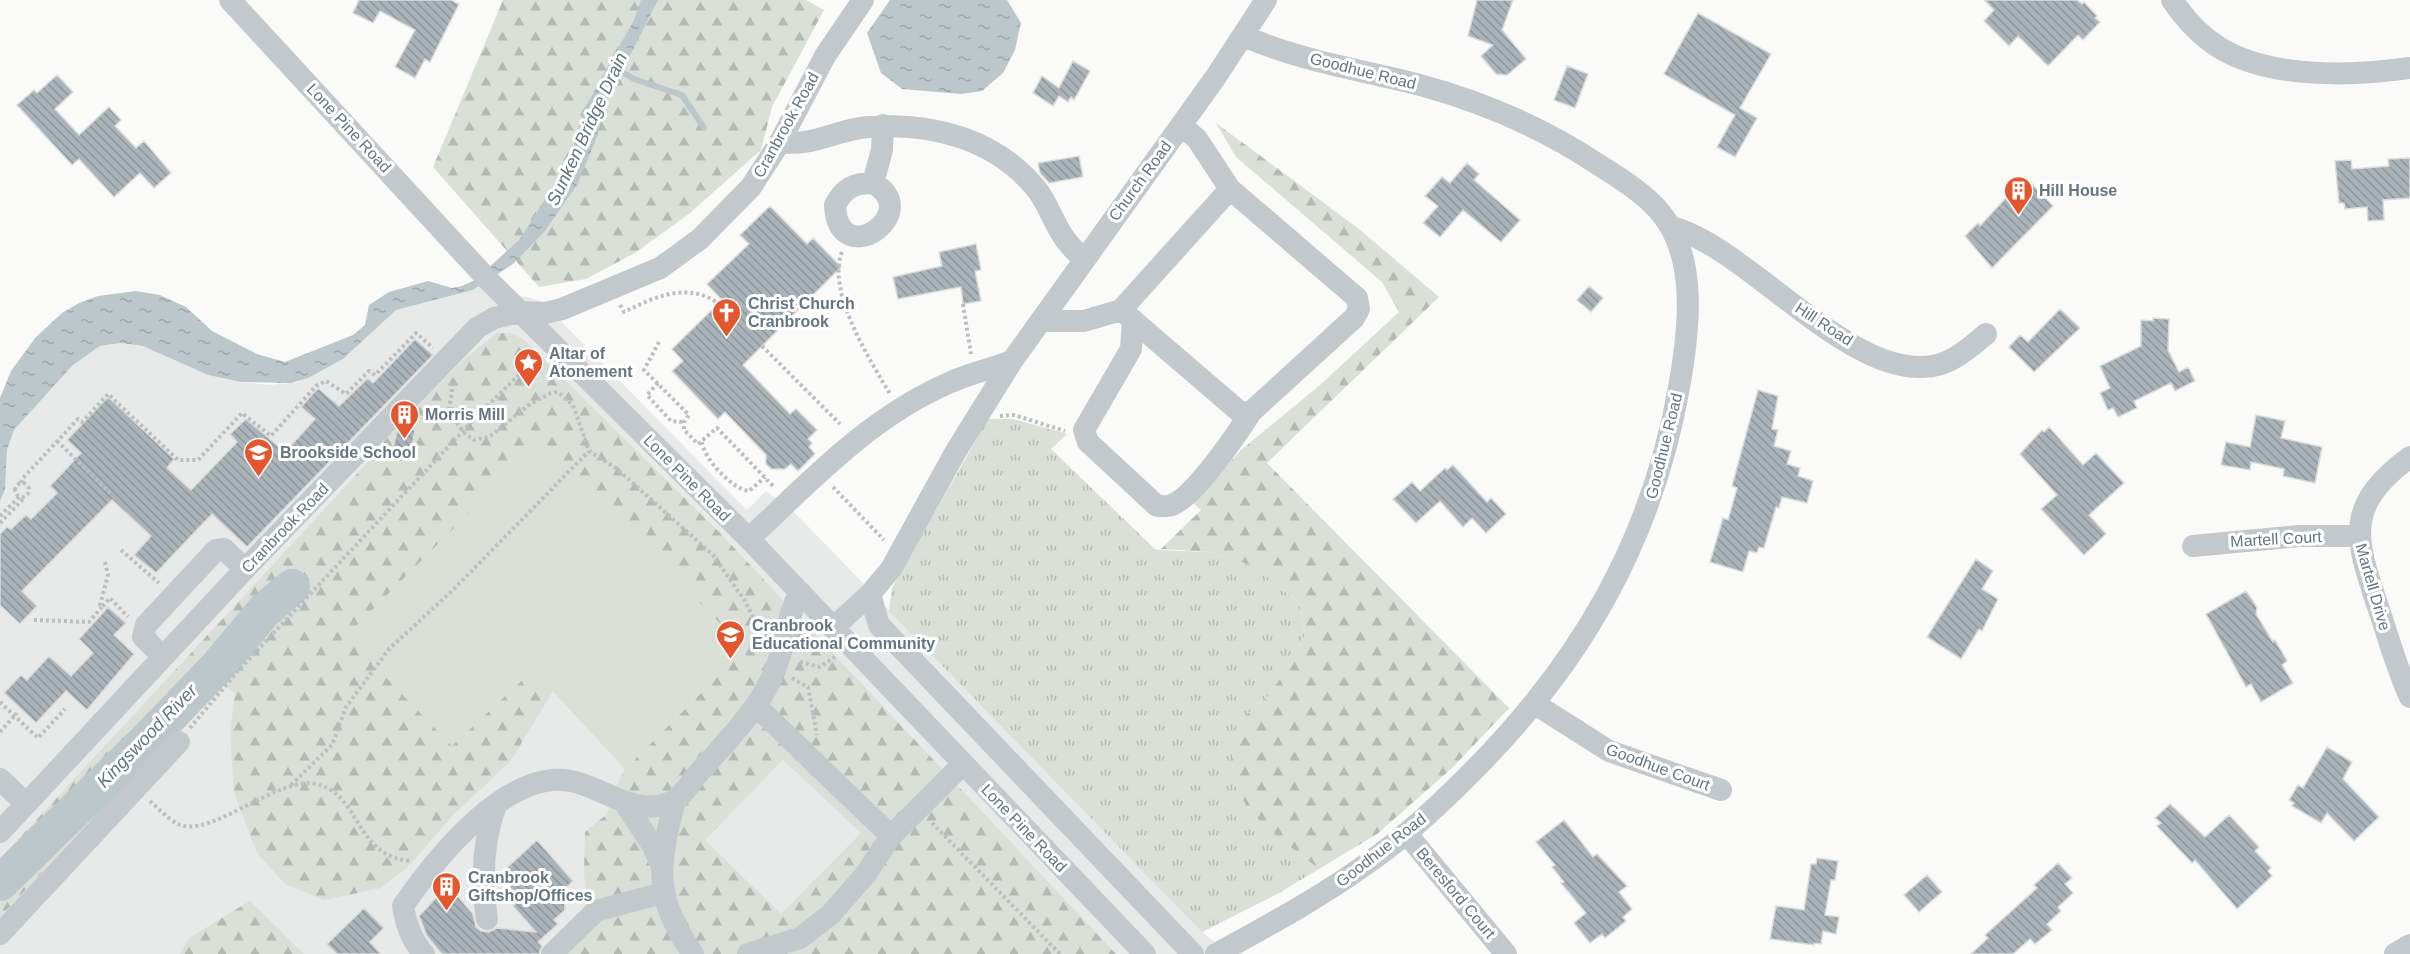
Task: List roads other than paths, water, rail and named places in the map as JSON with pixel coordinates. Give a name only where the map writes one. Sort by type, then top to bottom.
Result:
[{"type":"street","name":"Lone Pine Road","points":[[230,0],[490,282],[800,592],[833,628],[844,649],[963,764],[1145,954]]},
{"type":"street","name":"Cranbrook Road","points":[[0,832],[245,568],[477,328],[494,318],[520,312],[545,313],[562,309],[631,281],[677,257],[727,214],[751,187],[780,142],[825,56],[863,0]]},
{"type":"street","name":"Church Road","points":[[833,628],[870,594],[900,555],[962,442],[1011,361],[1244,36],[1266,0]]},
{"type":"street","points":[[2172,0],[2198,32],[2223,50],[2240,57],[2315,74],[2382,72],[2410,68]]},
{"type":"street","name":"Goodhue Road","points":[[1216,954],[1328,890],[1406,833],[1490,754],[1535,704],[1577,648],[1598,614],[1632,546],[1657,483],[1675,413],[1687,331],[1684,271],[1680,247],[1671,228],[1647,198],[1623,180],[1589,158],[1516,120],[1452,95],[1283,52],[1244,36]]},
{"type":"street","points":[[1127,315],[1131,349],[1084,430],[1088,442],[1158,506],[1172,505],[1191,489],[1232,443],[1251,412],[1353,318],[1359,309],[1357,298],[1230,189],[1197,139],[1181,124]]},
{"type":"street","points":[[780,142],[797,145],[864,127],[883,126],[911,125],[953,133],[1007,161],[1038,191],[1064,239],[1083,260]]},
{"type":"street","points":[[873,183],[882,150],[883,126]]},
{"type":"street","points":[[860,183],[873,183],[885,192],[889,202],[890,212],[885,223],[869,235],[858,237],[849,234],[840,226],[836,205],[848,187],[860,183]]},
{"type":"street","points":[[1041,321],[1084,321],[1127,315],[1230,189]]},
{"type":"street","name":"Hill Road","points":[[1671,228],[1704,239],[1834,333],[1866,351],[1898,364],[1921,367],[1941,364],[1986,334]]},
{"type":"street","points":[[1127,315],[1241,413],[1251,412]]},
{"type":"street","points":[[748,539],[839,454],[887,418],[953,381],[1011,361]]},
{"type":"street","name":"Martell Drive","points":[[2410,457],[2382,481],[2368,499],[2361,516],[2358,536],[2363,565],[2410,697]]},
{"type":"street","name":"Martell Court","points":[[2193,546],[2300,536],[2358,536]]},
{"type":"street","points":[[163,657],[143,637],[146,625],[216,550],[224,549],[245,568]]},
{"type":"street","points":[[693,954],[677,930],[662,893],[662,867],[675,801],[756,706],[787,662],[791,608],[800,592]]},
{"type":"street","points":[[870,594],[879,625],[1193,954]]},
{"type":"street","points":[[844,649],[870,627],[879,625]]},
{"type":"street","name":"Goodhue Court","points":[[1535,704],[1609,751],[1721,790]]},
{"type":"street","points":[[756,706],[891,836]]},
{"type":"street","points":[[0,934],[178,742]]},
{"type":"street","points":[[748,954],[786,944],[813,930],[845,900],[891,836],[963,764]]},
{"type":"street","points":[[0,779],[26,804]]},
{"type":"street","points":[[424,954],[415,945],[406,924],[403,906],[438,861],[479,818],[520,788],[546,780],[576,782],[624,802],[654,807],[675,801]]},
{"type":"street","points":[[624,802],[654,846],[662,867]]},
{"type":"street","points":[[487,919],[482,873],[490,822],[496,805]]},
{"type":"street","name":"Beresford Court","points":[[1406,833],[1506,954]]},
{"type":"street","points":[[552,954],[596,911],[662,893]]},
{"type":"street","points":[[2395,954],[2410,945]]},
{"type":"water","name":"Sunken Bridge Drain","points":[[641,0],[658,0],[608,99],[595,142],[577,185],[545,231],[513,264],[473,290],[396,310],[343,359],[308,378],[291,383],[241,382],[208,375],[143,346],[120,343],[100,346],[73,365],[14,430],[7,450],[5,490],[0,501],[0,398],[11,371],[36,337],[62,313],[79,303],[98,296],[136,291],[160,295],[186,307],[212,331],[257,354],[285,362],[353,335],[365,325],[369,305],[389,292],[428,281],[452,288],[475,280],[520,239],[556,182],[575,142],[583,111],[634,20]]},
{"type":"water","points":[[890,0],[1007,0],[1021,23],[1015,50],[1003,73],[982,91],[961,94],[902,89],[881,73],[867,33]]},
{"type":"waterway","name":"Sunken Bridge Drain","points":[[617,69],[634,79],[682,95],[704,128]]},
{"type":"waterway","name":"Kingswood River","points":[[0,883],[145,742],[217,667],[264,611],[292,587]]},
{"type":"place","name":"Hill House","points":[[2018,216]]},
{"type":"place","name":"Christ Church Cranbrook","points":[[727,338]]},
{"type":"place","name":"Altar of Atonement","points":[[528,388]]},
{"type":"place","name":"Morris Mill","points":[[404,440]]},
{"type":"place","name":"Brookside School","points":[[259,478]]},
{"type":"place","name":"Cranbrook Educational Community","points":[[731,660]]},
{"type":"place","name":"Cranbrook Giftshop/Offices","points":[[447,912]]}]
